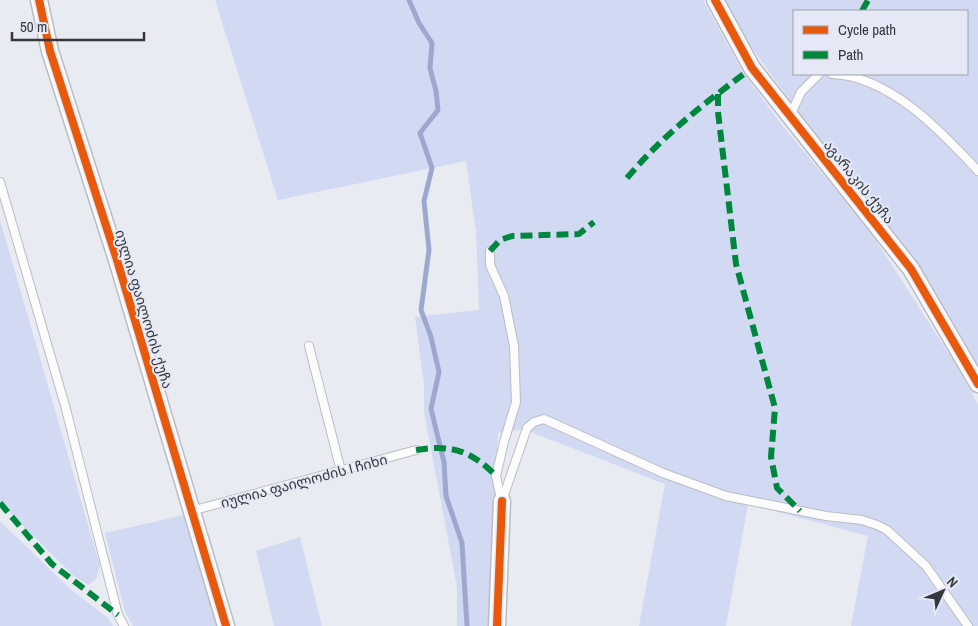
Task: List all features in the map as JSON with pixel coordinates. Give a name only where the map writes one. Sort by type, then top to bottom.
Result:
[{"type":"street","name":"იულია ფაილოძის ქუჩა","points":[[40,0],[50,51],[117,260],[226,626]]},
{"type":"street","name":"აგარაკის ქუჩა","points":[[715,0],[752,68],[911,269],[978,384]]},
{"type":"street","points":[[498,626],[502,501]]},
{"type":"lane","points":[[790,116],[801,92],[818,75]]},
{"type":"lane","points":[[847,75],[876,84],[924,117],[943,133],[978,172]]},
{"type":"lane","points":[[0,182],[66,409],[118,616],[124,626]]},
{"type":"lane","points":[[490,251],[490,265],[504,296],[514,346],[516,402],[496,476],[502,501]]},
{"type":"lane","points":[[309,346],[341,471]]},
{"type":"lane","points":[[502,501],[527,428],[534,422],[544,419],[663,474],[726,496],[826,516],[862,520],[887,530],[926,566],[968,626]]},
{"type":"lane","name":"იულია ფაილოძის I ჩიხი","points":[[192,511],[416,450]]},
{"type":"shaded area","points":[[215,0],[703,0],[742,71],[781,124],[868,228],[956,365],[978,404],[978,626],[851,626],[868,536],[748,504],[726,626],[639,626],[665,484],[523,429],[498,433],[489,626],[457,626],[457,587],[424,412],[424,385],[415,317],[479,310],[476,231],[466,161],[278,200]]},
{"type":"shaded area","points":[[722,0],[978,0],[978,366],[920,270],[814,134],[732,20]]},
{"type":"shaded area","points":[[0,220],[100,566],[96,579],[88,585],[74,576],[0,503]]},
{"type":"shaded area","points":[[184,515],[220,626],[133,626],[125,612],[105,533]]},
{"type":"shaded area","points":[[0,521],[69,588],[109,619],[113,626],[0,626]]},
{"type":"shaded area","points":[[300,537],[322,626],[274,626],[256,551]]},
{"type":"waterway","points":[[409,0],[419,23],[432,43],[430,68],[436,91],[438,110],[420,133],[432,168],[424,201],[429,250],[421,310],[431,337],[439,372],[431,409],[444,462],[446,496],[462,543],[467,626]]},
{"type":"marked path","points":[[863,10],[868,0]]},
{"type":"marked path","points":[[627,178],[655,147],[686,119],[752,68]]},
{"type":"marked path","points":[[718,94],[718,112],[736,264],[775,408],[771,457],[777,488],[800,511]]},
{"type":"marked path","points":[[490,251],[500,240],[512,236],[579,234],[594,222]]},
{"type":"marked path","points":[[416,450],[440,448],[460,451],[487,467],[496,476]]},
{"type":"marked path","points":[[0,503],[52,564],[118,615]]},
{"type":"cycle path","points":[[39,0],[50,51],[117,260],[226,626]]},
{"type":"cycle path","points":[[715,0],[752,68],[911,269],[978,384]]},
{"type":"cycle path","points":[[497,626],[502,501]]}]
